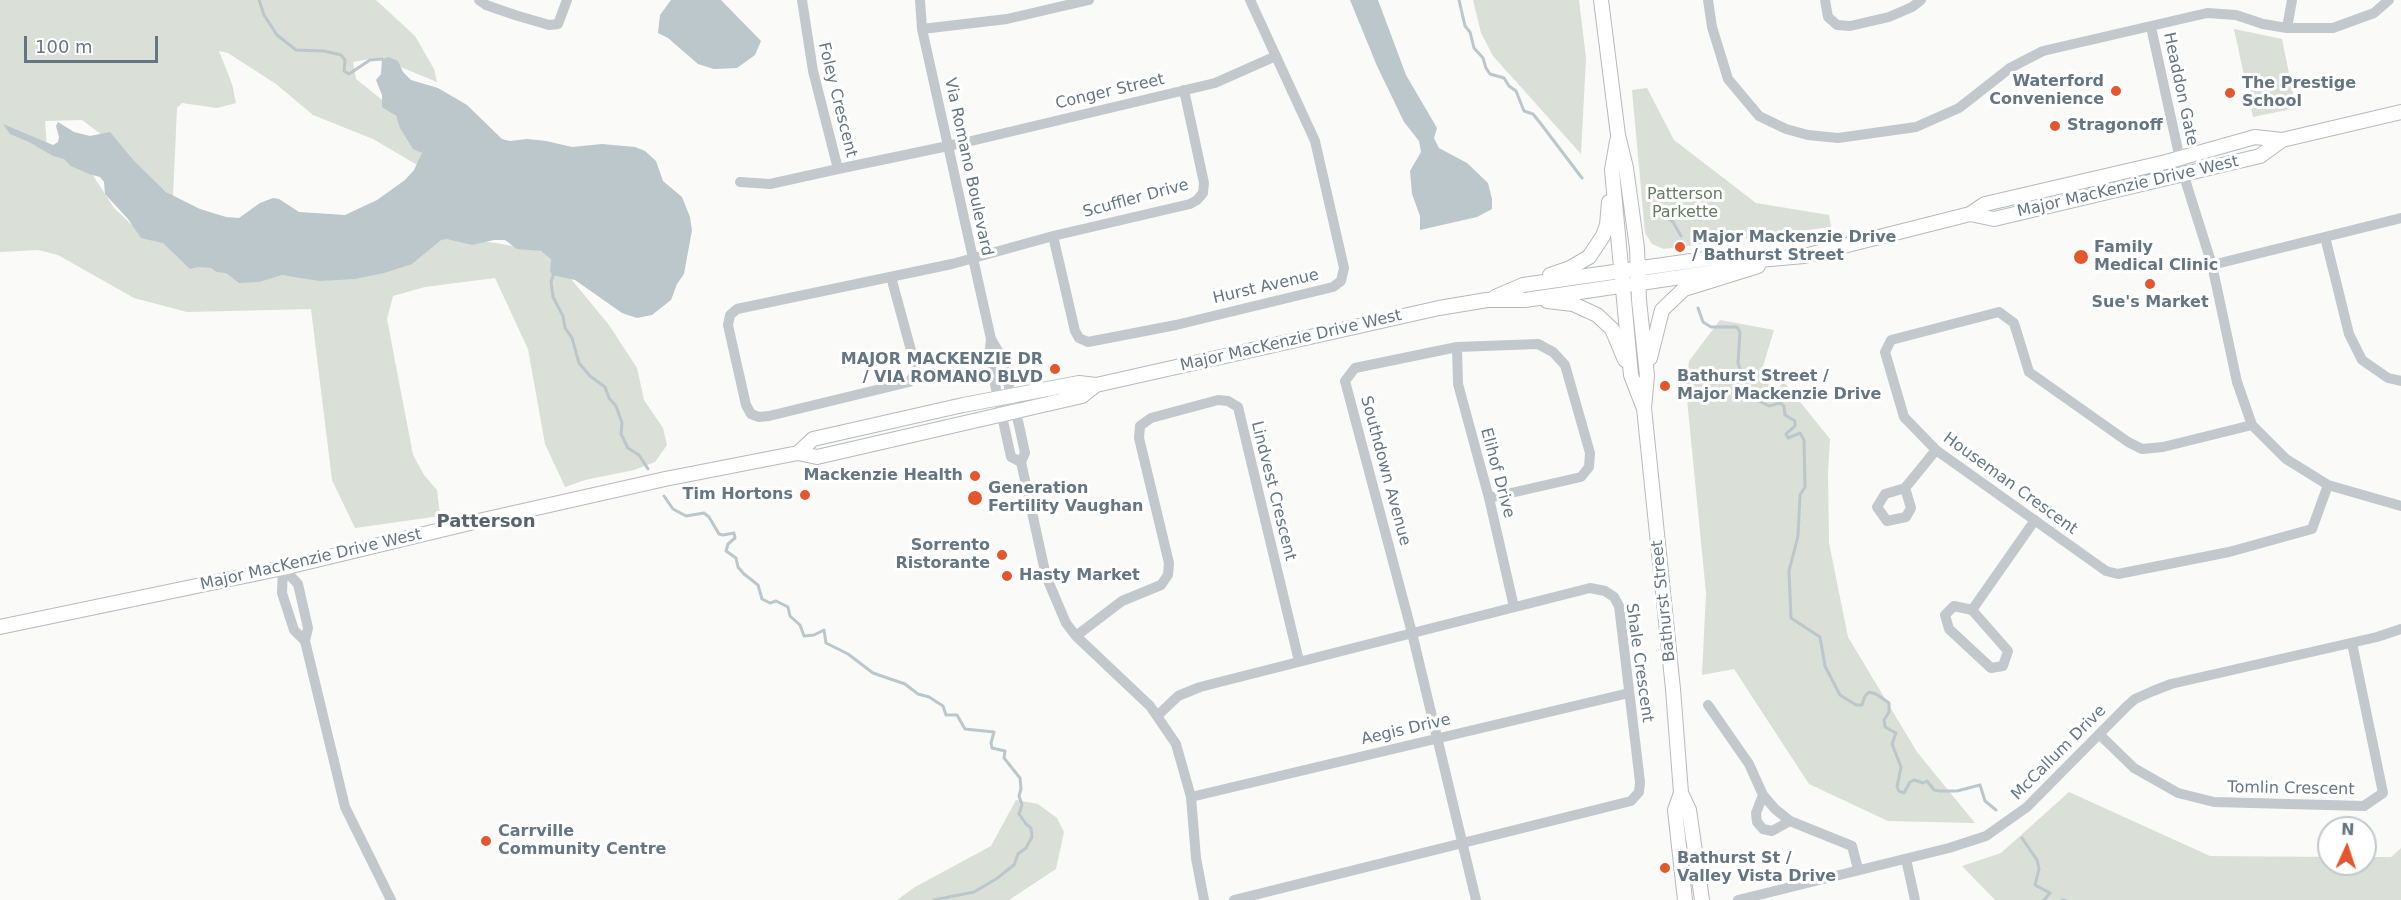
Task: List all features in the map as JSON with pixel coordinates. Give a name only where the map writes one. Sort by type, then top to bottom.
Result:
[{"type":"main road","name":"Bathurst Street","points":[[1601,0],[1618,135],[1626,168],[1638,276],[1647,376],[1644,408],[1666,610],[1680,793],[1675,810],[1685,900]]},
{"type":"main road","name":"Major MacKenzie Drive West","points":[[1487,300],[1523,285],[1715,272],[1736,262],[1804,256],[1970,214],[1985,204],[2180,158],[2255,137],[2282,140],[2401,112]]},
{"type":"main road","name":"Bathurst Street","points":[[1618,135],[1612,170],[1631,375],[1644,408]]},
{"type":"main road","name":"Major MacKenzie Drive West","points":[[1970,214],[1994,219],[2260,156],[2282,140]]},
{"type":"main road","points":[[1523,285],[1570,268],[1589,257],[1607,225],[1612,170]]},
{"type":"main road","points":[[1647,376],[1654,336],[1662,310],[1684,290],[1780,258]]},
{"type":"main road","name":"Major MacKenzie Drive West","points":[[798,453],[813,439],[1005,397],[1079,383],[1096,385],[1361,324],[1487,300],[1533,298],[1622,278]]},
{"type":"main road","points":[[1533,298],[1573,304],[1597,315],[1612,329],[1631,375]]},
{"type":"main road","name":"Major MacKenzie Drive West","points":[[0,627],[283,568],[541,506],[665,479],[798,453],[817,457],[1082,396],[1096,385]]},
{"type":"main road","name":"Bathurst Street","points":[[1680,793],[1689,810],[1702,900]]},
{"type":"street","points":[[479,0],[486,5],[549,25],[558,24],[567,0]]},
{"type":"street","name":"Foley Crescent","points":[[802,0],[813,71],[838,169],[947,146]]},
{"type":"street","name":"Via Romano Boulevard","points":[[920,0],[922,29],[947,146],[991,339],[1001,356],[1011,457],[1021,462],[1046,576],[1066,623],[1076,636]]},
{"type":"street","points":[[922,29],[1007,19],[1089,0]]},
{"type":"street","name":"Hurst Avenue","points":[[1053,236],[1075,332],[1079,338],[1088,342],[1176,324],[1338,284],[1343,278],[1344,268],[1315,141],[1250,0]]},
{"type":"street","points":[[1708,0],[1712,27],[1728,79],[1758,116],[1786,129],[1808,135],[1838,138],[1916,127],[1959,108],[2010,68],[2043,51],[2207,13],[2236,15],[2263,24],[2287,28],[2333,28],[2374,13],[2389,0]]},
{"type":"street","points":[[1825,0],[1828,17],[1837,25],[1850,26],[1888,17],[1912,7],[1921,0]]},
{"type":"street","points":[[2287,28],[2292,0]]},
{"type":"street","name":"Headdon Gate","points":[[2151,27],[2183,173],[2212,265],[2237,382],[2252,425]]},
{"type":"street","name":"Conger Street","points":[[947,146],[1184,90],[1231,77],[1276,56]]},
{"type":"street","name":"Scuffler Drive","points":[[891,277],[915,365],[915,373],[909,382],[769,416],[759,417],[751,414],[746,405],[728,325],[730,315],[744,306],[973,259],[1053,236],[1190,204],[1200,198],[1204,183],[1184,90]]},
{"type":"street","points":[[740,182],[770,184],[838,169]]},
{"type":"street","points":[[2212,265],[2401,218]]},
{"type":"street","points":[[2325,237],[2349,334],[2362,360],[2388,378],[2401,381]]},
{"type":"street","name":"Houseman Crescent","points":[[2252,425],[2163,447],[2142,449],[2029,372],[2014,323],[1999,312],[1891,340],[1885,352],[1904,417],[1936,450],[2106,571],[2118,574],[2229,552],[2312,529],[2328,485]]},
{"type":"street","name":"Southdown Avenue","points":[[1476,900],[1412,633],[1345,381],[1355,368],[1456,347],[1538,344],[1553,352],[1565,365],[1590,453],[1589,467],[1581,477],[1489,498]]},
{"type":"street","name":"Elihof Drive","points":[[1456,347],[1458,384],[1489,498],[1514,607]]},
{"type":"street","name":"Lindvest Crescent","points":[[1076,636],[1122,601],[1161,585],[1168,575],[1169,563],[1139,438],[1140,426],[1151,418],[1218,400],[1228,401],[1238,407],[1299,661]]},
{"type":"street","points":[[2252,425],[2286,459],[2328,485],[2401,506]]},
{"type":"street","points":[[1905,489],[1936,450]]},
{"type":"street","points":[[1972,610],[2035,520]]},
{"type":"street","points":[[283,568],[282,593],[294,630],[305,641]]},
{"type":"street","points":[[283,568],[298,584],[308,628],[305,641],[345,807],[390,900]]},
{"type":"street","name":"Shale Crescent","points":[[1158,715],[1178,696],[1200,687],[1590,588],[1605,591],[1614,597],[1618,606],[1640,782],[1639,792],[1631,801],[1234,900]]},
{"type":"street","points":[[1954,606],[1972,610],[2008,651],[2003,666],[1991,668],[1949,629],[1945,615],[1954,606]]},
{"type":"street","name":"McCallum Drive","points":[[1738,900],[1906,859],[1986,836],[2034,800],[2135,699],[2171,684],[2390,634],[2401,629]]},
{"type":"street","points":[[1076,636],[1158,715],[1176,744],[1191,797],[1196,858],[1204,900]]},
{"type":"street","name":"Tomlin Crescent","points":[[2099,734],[2134,768],[2178,793],[2214,802],[2364,806],[2383,793],[2352,643]]},
{"type":"street","name":"Aegis Drive","points":[[1191,797],[1629,693]]},
{"type":"street","points":[[1708,705],[1749,764],[1763,795],[1790,821],[1852,846],[1858,869]]},
{"type":"street","points":[[1763,795],[1756,813],[1757,822],[1763,829],[1772,831],[1790,821]]},
{"type":"street","points":[[1906,859],[1915,900]]},
{"type":"green space","points":[[0,0],[376,0],[415,36],[434,69],[437,82],[386,61],[369,59],[353,62],[356,79],[381,99],[413,138],[423,156],[419,166],[373,139],[313,115],[276,84],[228,53],[219,51],[232,84],[236,103],[217,108],[182,103],[177,108],[173,197],[138,170],[122,150],[82,120],[45,121],[47,148],[85,163],[114,208],[131,224],[159,239],[448,237],[555,254],[567,274],[609,325],[637,368],[644,400],[663,428],[667,445],[655,462],[634,470],[585,480],[565,487],[545,444],[528,349],[495,278],[425,287],[393,296],[387,319],[413,455],[424,475],[437,490],[440,516],[355,528],[332,480],[311,309],[187,312],[134,298],[58,255],[38,250],[0,252]]},
{"type":"green space","points":[[1473,0],[1579,0],[1586,58],[1581,154],[1493,56],[1481,33]]},
{"type":"green space","points":[[2234,29],[2282,39],[2296,108],[2253,117]]},
{"type":"green space","name":"Patterson Parkette","points":[[1647,88],[1674,140],[1756,203],[1829,215],[1831,227],[1664,249],[1652,244],[1645,233],[1632,90]]},
{"type":"green space","points":[[1720,320],[1774,330],[1761,373],[1776,390],[1784,382],[1830,439],[1829,543],[1848,637],[1917,752],[1975,823],[1888,821],[1809,784],[1734,669],[1702,675],[1706,593],[1686,389],[1689,361]]},
{"type":"green space","points":[[2069,792],[2210,856],[2317,857],[2317,876],[2377,876],[2377,857],[2391,857],[2401,848],[2401,900],[1995,900],[1962,866],[2001,853]]},
{"type":"green space","points":[[1016,800],[1038,804],[1057,818],[1064,832],[1056,869],[1009,900],[897,900],[915,887],[991,846]]},
{"type":"shaded area","points":[[671,0],[721,0],[761,41],[755,55],[737,68],[714,69],[698,64],[668,38],[658,33],[660,15]]},
{"type":"shaded area","points":[[1350,0],[1378,0],[1406,75],[1437,128],[1434,138],[1439,148],[1467,163],[1488,183],[1492,209],[1477,217],[1420,230],[1420,216],[1412,194],[1410,171],[1421,152],[1419,141],[1404,122],[1377,66]]},
{"type":"shaded area","points":[[389,57],[398,61],[403,72],[411,80],[438,88],[467,105],[502,139],[546,141],[572,147],[602,144],[635,147],[645,151],[656,161],[663,181],[682,197],[690,217],[692,230],[684,274],[671,300],[652,315],[637,318],[622,313],[575,280],[552,275],[551,259],[541,251],[517,249],[505,240],[472,245],[447,239],[441,240],[412,264],[355,279],[320,281],[282,275],[259,282],[239,283],[226,273],[217,272],[211,268],[190,269],[163,243],[141,238],[128,219],[105,194],[104,182],[100,177],[71,166],[64,159],[53,156],[10,134],[3,124],[53,145],[58,142],[56,126],[58,122],[74,132],[90,136],[110,132],[135,162],[166,192],[200,209],[226,217],[239,218],[260,203],[273,198],[279,199],[299,212],[345,215],[377,200],[405,180],[414,170],[422,153],[413,149],[400,128],[396,116],[382,107],[382,95],[376,80],[381,74],[382,59]]},
{"type":"waterway","points":[[259,0],[264,15],[277,35],[296,50],[324,51],[341,55],[345,60],[344,71],[349,74],[370,60],[382,59]]},
{"type":"waterway","points":[[1459,0],[1465,26],[1470,32],[1474,48],[1483,58],[1490,74],[1504,78],[1516,91],[1524,111],[1533,114],[1582,178]]},
{"type":"waterway","points":[[1658,203],[1681,236]]},
{"type":"waterway","points":[[554,273],[551,282],[553,297],[563,316],[565,328],[572,338],[579,363],[590,376],[605,387],[609,398],[616,406],[622,423],[621,434],[628,448],[639,455],[648,469]]},
{"type":"waterway","points":[[1698,308],[1703,322],[1711,327],[1737,327],[1740,332],[1738,363],[1750,397],[1769,406],[1780,403],[1784,406],[1785,415],[1795,421],[1795,426],[1786,434],[1788,438],[1800,433],[1804,440],[1805,487],[1800,495],[1798,536],[1789,571],[1791,618],[1820,637],[1825,666],[1840,695],[1856,705],[1862,705],[1869,692],[1889,703],[1889,712],[1884,720],[1885,727],[1896,733],[1892,744],[1901,767],[1897,787],[1899,791],[1904,793],[1910,782],[1914,780],[1923,783],[1927,781],[1934,790],[1940,791],[1957,791],[1980,785],[1985,801],[1996,810]]},
{"type":"waterway","points":[[664,496],[673,509],[686,516],[704,513],[719,534],[734,533],[735,538],[728,544],[726,551],[736,558],[738,567],[744,574],[758,585],[762,599],[770,603],[776,601],[788,607],[790,616],[800,625],[804,636],[814,635],[824,630],[826,643],[848,654],[873,673],[905,684],[918,694],[929,697],[943,706],[946,715],[957,715],[965,729],[994,732],[992,748],[1005,751],[1004,758],[1020,778],[1019,796],[1022,805],[1019,814],[1031,828],[1032,837],[1026,848],[1018,854],[1014,865],[996,879],[974,892],[934,900]]},
{"type":"waterway","points":[[2022,838],[2037,860],[2039,869],[2035,885],[2050,893],[2044,900]]},
{"type":"place","name":"Waterford Convenience","points":[[2116,91]]},
{"type":"place","name":"The Prestige School","points":[[2230,93]]},
{"type":"place","name":"Stragonoff","points":[[2055,126]]},
{"type":"place","name":"Major Mackenzie Drive / Bathurst Street","points":[[1680,247]]},
{"type":"place","name":"Family Medical Clinic","points":[[2081,257]]},
{"type":"place","name":"Sue's Market","points":[[2150,284]]},
{"type":"place","name":"MAJOR MACKENZIE DR / VIA ROMANO BLVD","points":[[1055,369]]},
{"type":"place","name":"Bathurst Street / Major Mackenzie Drive","points":[[1665,386]]},
{"type":"place","name":"Mackenzie Health","points":[[975,476]]},
{"type":"place","name":"Tim Hortons","points":[[805,495]]},
{"type":"place","name":"Generation Fertility Vaughan","points":[[975,498]]},
{"type":"place","name":"Sorrento Ristorante","points":[[1002,555]]},
{"type":"place","name":"Hasty Market","points":[[1007,576]]},
{"type":"place","name":"Carrville Community Centre","points":[[486,841]]},
{"type":"place","name":"Bathurst St / Valley Vista Drive","points":[[1665,868]]},
{"type":"district","name":"Patterson","points":[[486,522]]}]
